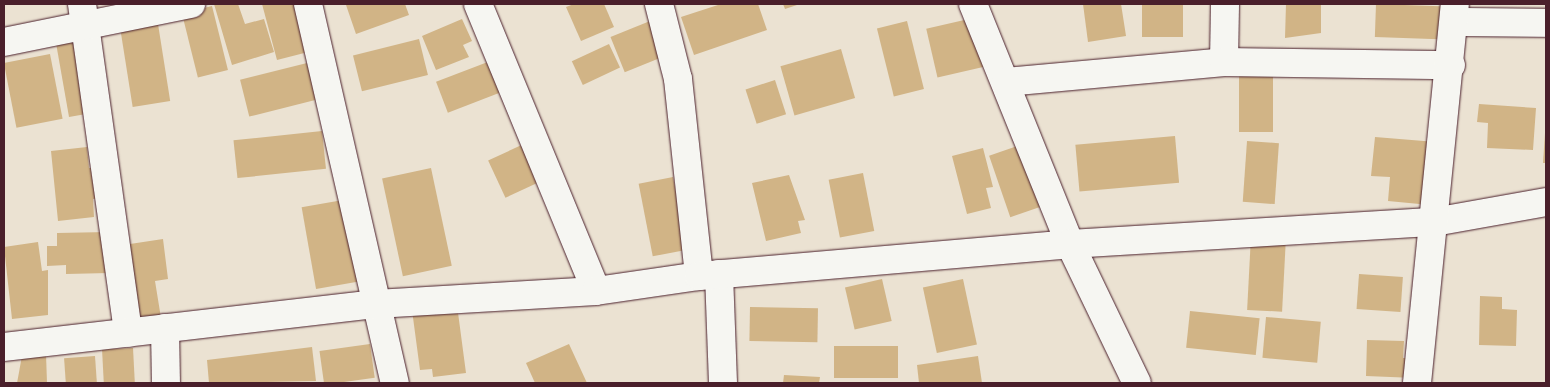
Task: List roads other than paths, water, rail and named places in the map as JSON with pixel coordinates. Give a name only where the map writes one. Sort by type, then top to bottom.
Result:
[{"type":"street","points":[[4,42],[84,16],[191,4]]},
{"type":"street","points":[[308,4],[395,383]]},
{"type":"street","points":[[478,4],[596,291]]},
{"type":"street","points":[[659,4],[678,79],[709,275],[723,383]]},
{"type":"street","points":[[973,4],[1070,244],[1137,383]]},
{"type":"street","points":[[1224,62],[1225,4]]},
{"type":"street","points":[[1416,383],[1452,65],[1455,13],[1546,23]]},
{"type":"street","points":[[84,16],[128,333]]},
{"type":"street","points":[[1006,82],[1224,62],[1452,65]]},
{"type":"street","points":[[4,347],[376,304],[596,291],[709,275],[1070,244],[1434,222],[1546,202]]},
{"type":"street","points":[[165,328],[166,383]]}]
